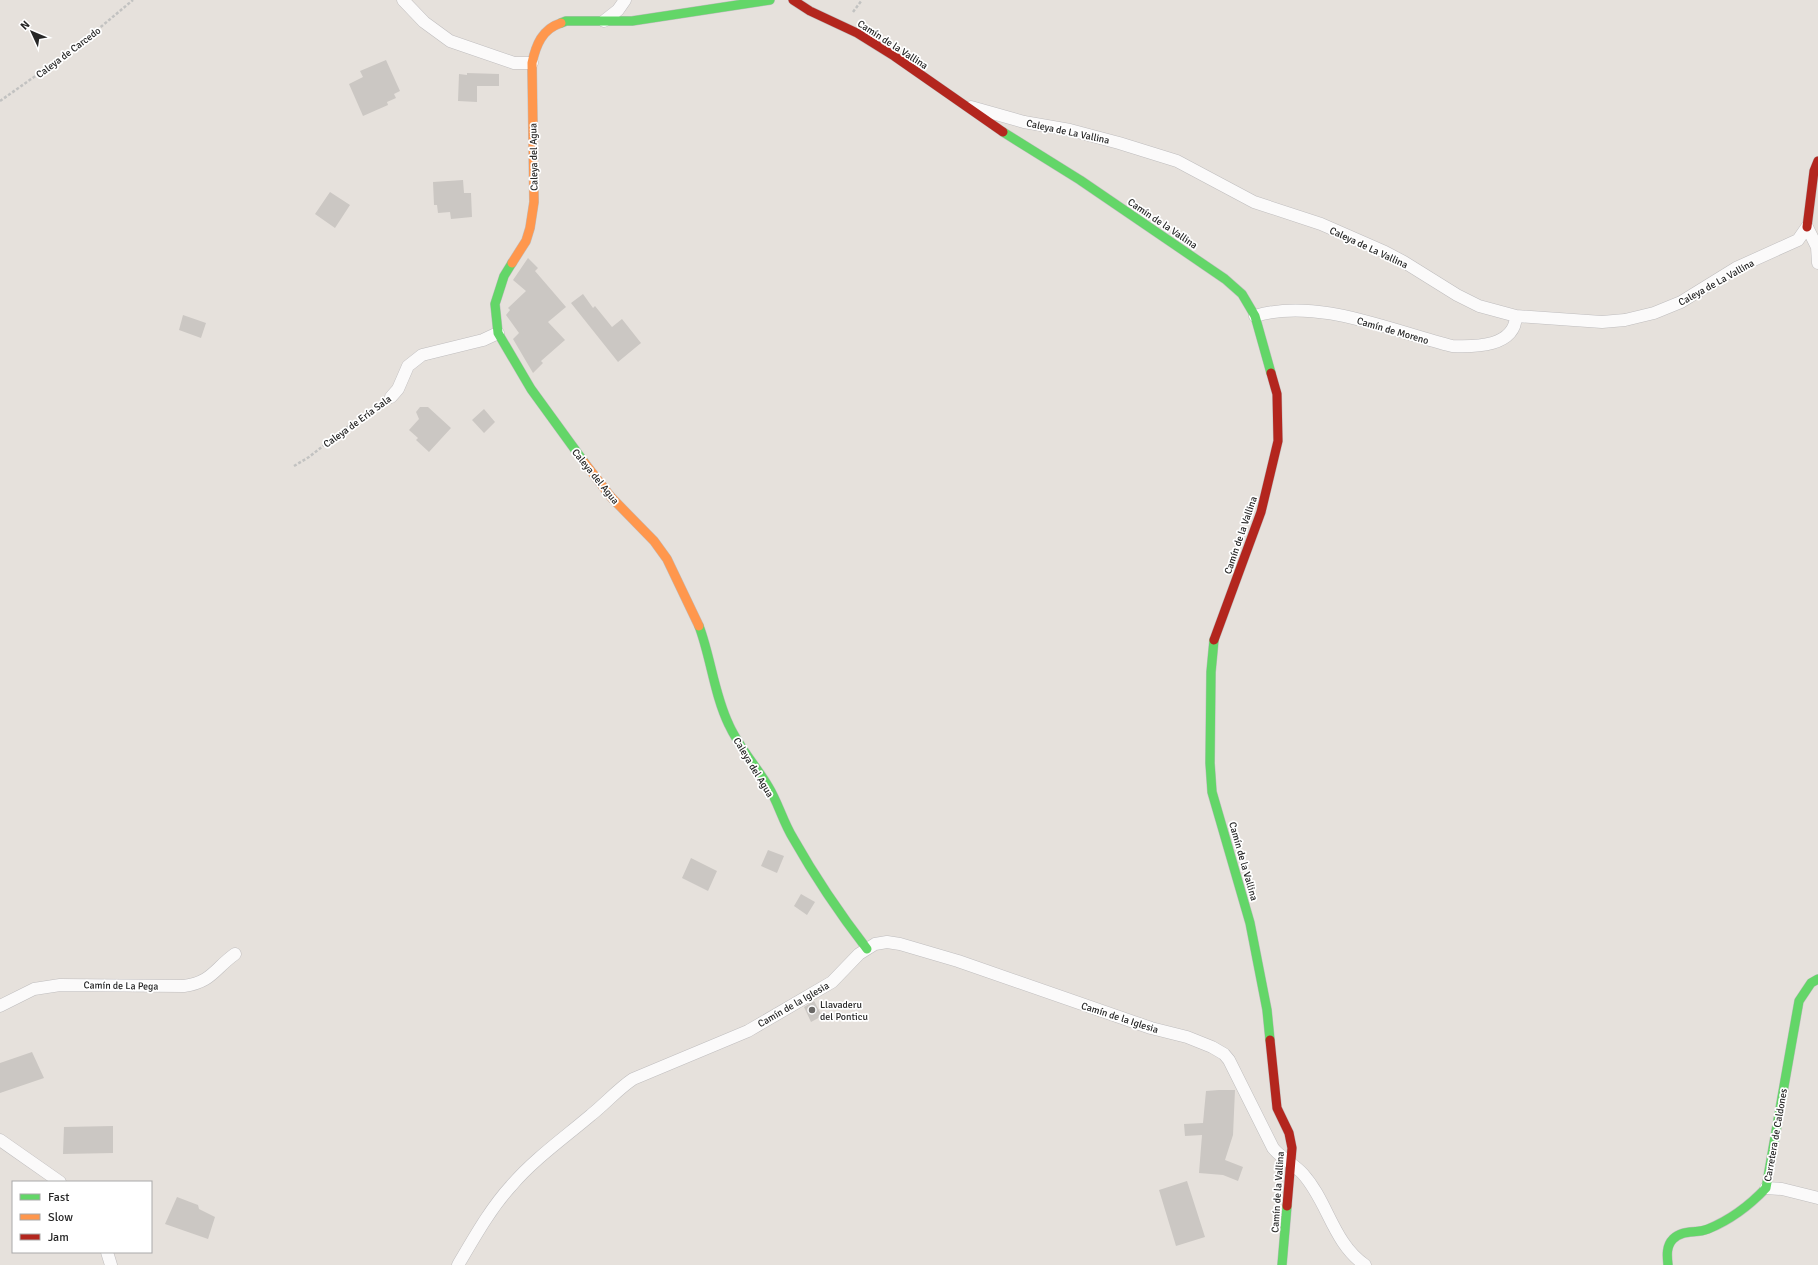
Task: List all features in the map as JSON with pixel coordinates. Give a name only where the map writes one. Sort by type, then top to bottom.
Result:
[{"type":"street","points":[[403,0],[424,22],[450,41],[514,63],[532,63]]},
{"type":"street","points":[[604,21],[618,10],[625,0]]},
{"type":"street","name":"Caleya del Agua","points":[[770,0],[632,21],[566,21],[556,24],[547,30],[535,46],[532,63],[535,186],[530,228],[526,241],[504,276],[495,304],[498,333],[531,389],[611,497],[654,541],[667,559],[693,612],[704,640],[717,692],[729,725],[750,760],[769,787],[792,837],[839,912],[867,949]]},
{"type":"street","name":"Camín de la Vallina","points":[[793,0],[810,11],[830,19],[857,33],[894,56],[963,106],[1080,180],[1225,279],[1242,294],[1255,316],[1277,394],[1278,441],[1261,512],[1214,639],[1211,672],[1210,763],[1212,792],[1250,923],[1258,959],[1267,1010],[1274,1091],[1277,1108],[1289,1133],[1292,1148],[1292,1165],[1282,1265]]},
{"type":"street","name":"Caleya de La Vallina","points":[[963,106],[1024,122],[1070,130],[1119,142],[1177,161],[1254,202],[1321,224],[1385,252],[1479,306],[1516,316],[1602,322],[1626,320],[1654,313],[1681,302],[1736,268],[1798,240],[1807,227]]},
{"type":"street","points":[[1818,161],[1814,172],[1807,227],[1817,248],[1818,263]]},
{"type":"street","name":"Camín de Moreno","points":[[1255,316],[1265,312],[1285,311],[1331,314],[1452,346],[1492,344],[1504,338],[1512,331],[1516,324],[1516,316]]},
{"type":"street","name":"Caleya de Ería Sala","points":[[391,397],[398,389],[408,366],[422,356],[483,340],[498,333]]},
{"type":"street","name":"Camín de la Iglesia","points":[[458,1265],[488,1216],[511,1186],[530,1167],[607,1102],[623,1086],[633,1079],[748,1031],[832,982],[859,954],[875,944],[887,942],[900,944],[958,961],[1151,1028],[1188,1037],[1212,1047],[1224,1054],[1229,1060],[1273,1148],[1281,1157],[1303,1174],[1313,1188],[1337,1234],[1355,1258],[1365,1265]]},
{"type":"street","name":"Camín de La Pega","points":[[0,1006],[34,989],[60,985],[184,986],[197,984],[209,978],[224,962],[235,954]]},
{"type":"street","name":"Carretera de Caldones","points":[[1668,1265],[1666,1250],[1670,1243],[1678,1235],[1709,1229],[1754,1202],[1766,1188],[1799,1001],[1810,982],[1818,979]]},
{"type":"street","points":[[0,1140],[59,1181]]},
{"type":"street","points":[[1766,1188],[1782,1189],[1818,1198]]},
{"type":"street","points":[[107,1253],[111,1265]]},
{"type":"path","name":"Caleya de Carcedo","points":[[0,101],[78,46],[133,0]]},
{"type":"path","name":"Caleya de Ería Sala","points":[[294,466],[309,458],[346,428],[391,397]]},
{"type":"building","points":[[386,60],[400,91],[394,94],[396,98],[387,102],[388,105],[363,116],[349,84],[363,77],[360,71]]},
{"type":"building","points":[[467,73],[499,74],[499,86],[477,86],[477,102],[458,101],[459,74],[467,75]]},
{"type":"building","points":[[463,180],[464,193],[471,193],[472,217],[451,219],[450,212],[438,213],[437,205],[434,205],[433,182]]},
{"type":"building","points":[[330,192],[350,205],[335,228],[315,214]]},
{"type":"building","points":[[528,258],[538,268],[535,271],[566,307],[548,322],[565,340],[541,361],[543,363],[533,373],[513,339],[519,333],[506,315],[510,310],[508,308],[526,291],[513,280]]},
{"type":"building","points":[[583,294],[593,308],[595,306],[612,327],[622,319],[641,343],[618,362],[571,303]]},
{"type":"building","points":[[183,315],[206,323],[201,338],[179,330]]},
{"type":"building","points":[[420,407],[428,407],[451,428],[429,452],[416,440],[418,438],[409,430],[419,419],[416,412]]},
{"type":"building","points":[[484,409],[495,422],[484,433],[472,420]]},
{"type":"building","points":[[768,850],[784,856],[777,873],[761,866]]},
{"type":"building","points":[[691,858],[717,871],[708,891],[682,878]]},
{"type":"building","points":[[801,894],[815,902],[807,915],[794,906]]},
{"type":"building","name":"Llavaderu del Ponticu","points":[[814,1001],[822,1016],[811,1022],[804,1007]]},
{"type":"building","points":[[32,1052],[44,1078],[0,1093],[0,1063]]},
{"type":"building","points":[[1235,1090],[1233,1135],[1225,1160],[1243,1167],[1238,1181],[1223,1175],[1199,1173],[1202,1135],[1185,1136],[1184,1124],[1203,1123],[1206,1091]]},
{"type":"building","points":[[113,1126],[113,1153],[63,1154],[64,1127]]},
{"type":"building","points":[[1187,1181],[1205,1237],[1176,1246],[1159,1190]]},
{"type":"building","points":[[177,1197],[198,1205],[199,1209],[215,1217],[208,1239],[165,1224]]},
{"type":"traffic: fast","points":[[561,23],[566,21],[632,21],[770,0]]},
{"type":"traffic: fast","points":[[1003,132],[1080,180],[1225,279],[1242,294],[1255,316],[1271,373]]},
{"type":"traffic: fast","points":[[512,263],[504,276],[495,304],[498,333],[531,389],[584,462]]},
{"type":"traffic: fast","points":[[699,626],[720,701],[733,733],[768,786],[789,832],[810,867],[867,949]]},
{"type":"traffic: fast","points":[[1214,640],[1211,672],[1210,763],[1212,792],[1250,923],[1267,1010],[1270,1040]]},
{"type":"traffic: fast","points":[[1668,1265],[1668,1248],[1673,1239],[1681,1234],[1708,1229],[1732,1217],[1766,1188],[1799,1001],[1811,983],[1818,979]]},
{"type":"traffic: fast","points":[[1282,1265],[1287,1206]]},
{"type":"traffic: slow","points":[[512,263],[526,241],[530,228],[534,202],[532,63],[541,38],[549,29],[561,23]]},
{"type":"traffic: slow","points":[[584,462],[611,497],[654,541],[667,559],[699,626]]},
{"type":"traffic: jam","points":[[793,0],[810,11],[857,33],[894,56],[1003,132]]},
{"type":"traffic: jam","points":[[1807,227],[1814,171],[1818,161]]},
{"type":"traffic: jam","points":[[1214,640],[1261,512],[1278,441],[1277,394],[1271,373]]},
{"type":"traffic: jam","points":[[1270,1040],[1277,1108],[1289,1133],[1292,1148],[1287,1206]]},
{"type":"place","name":"Llavaderu del Ponticu","points":[[812,1010]]}]
